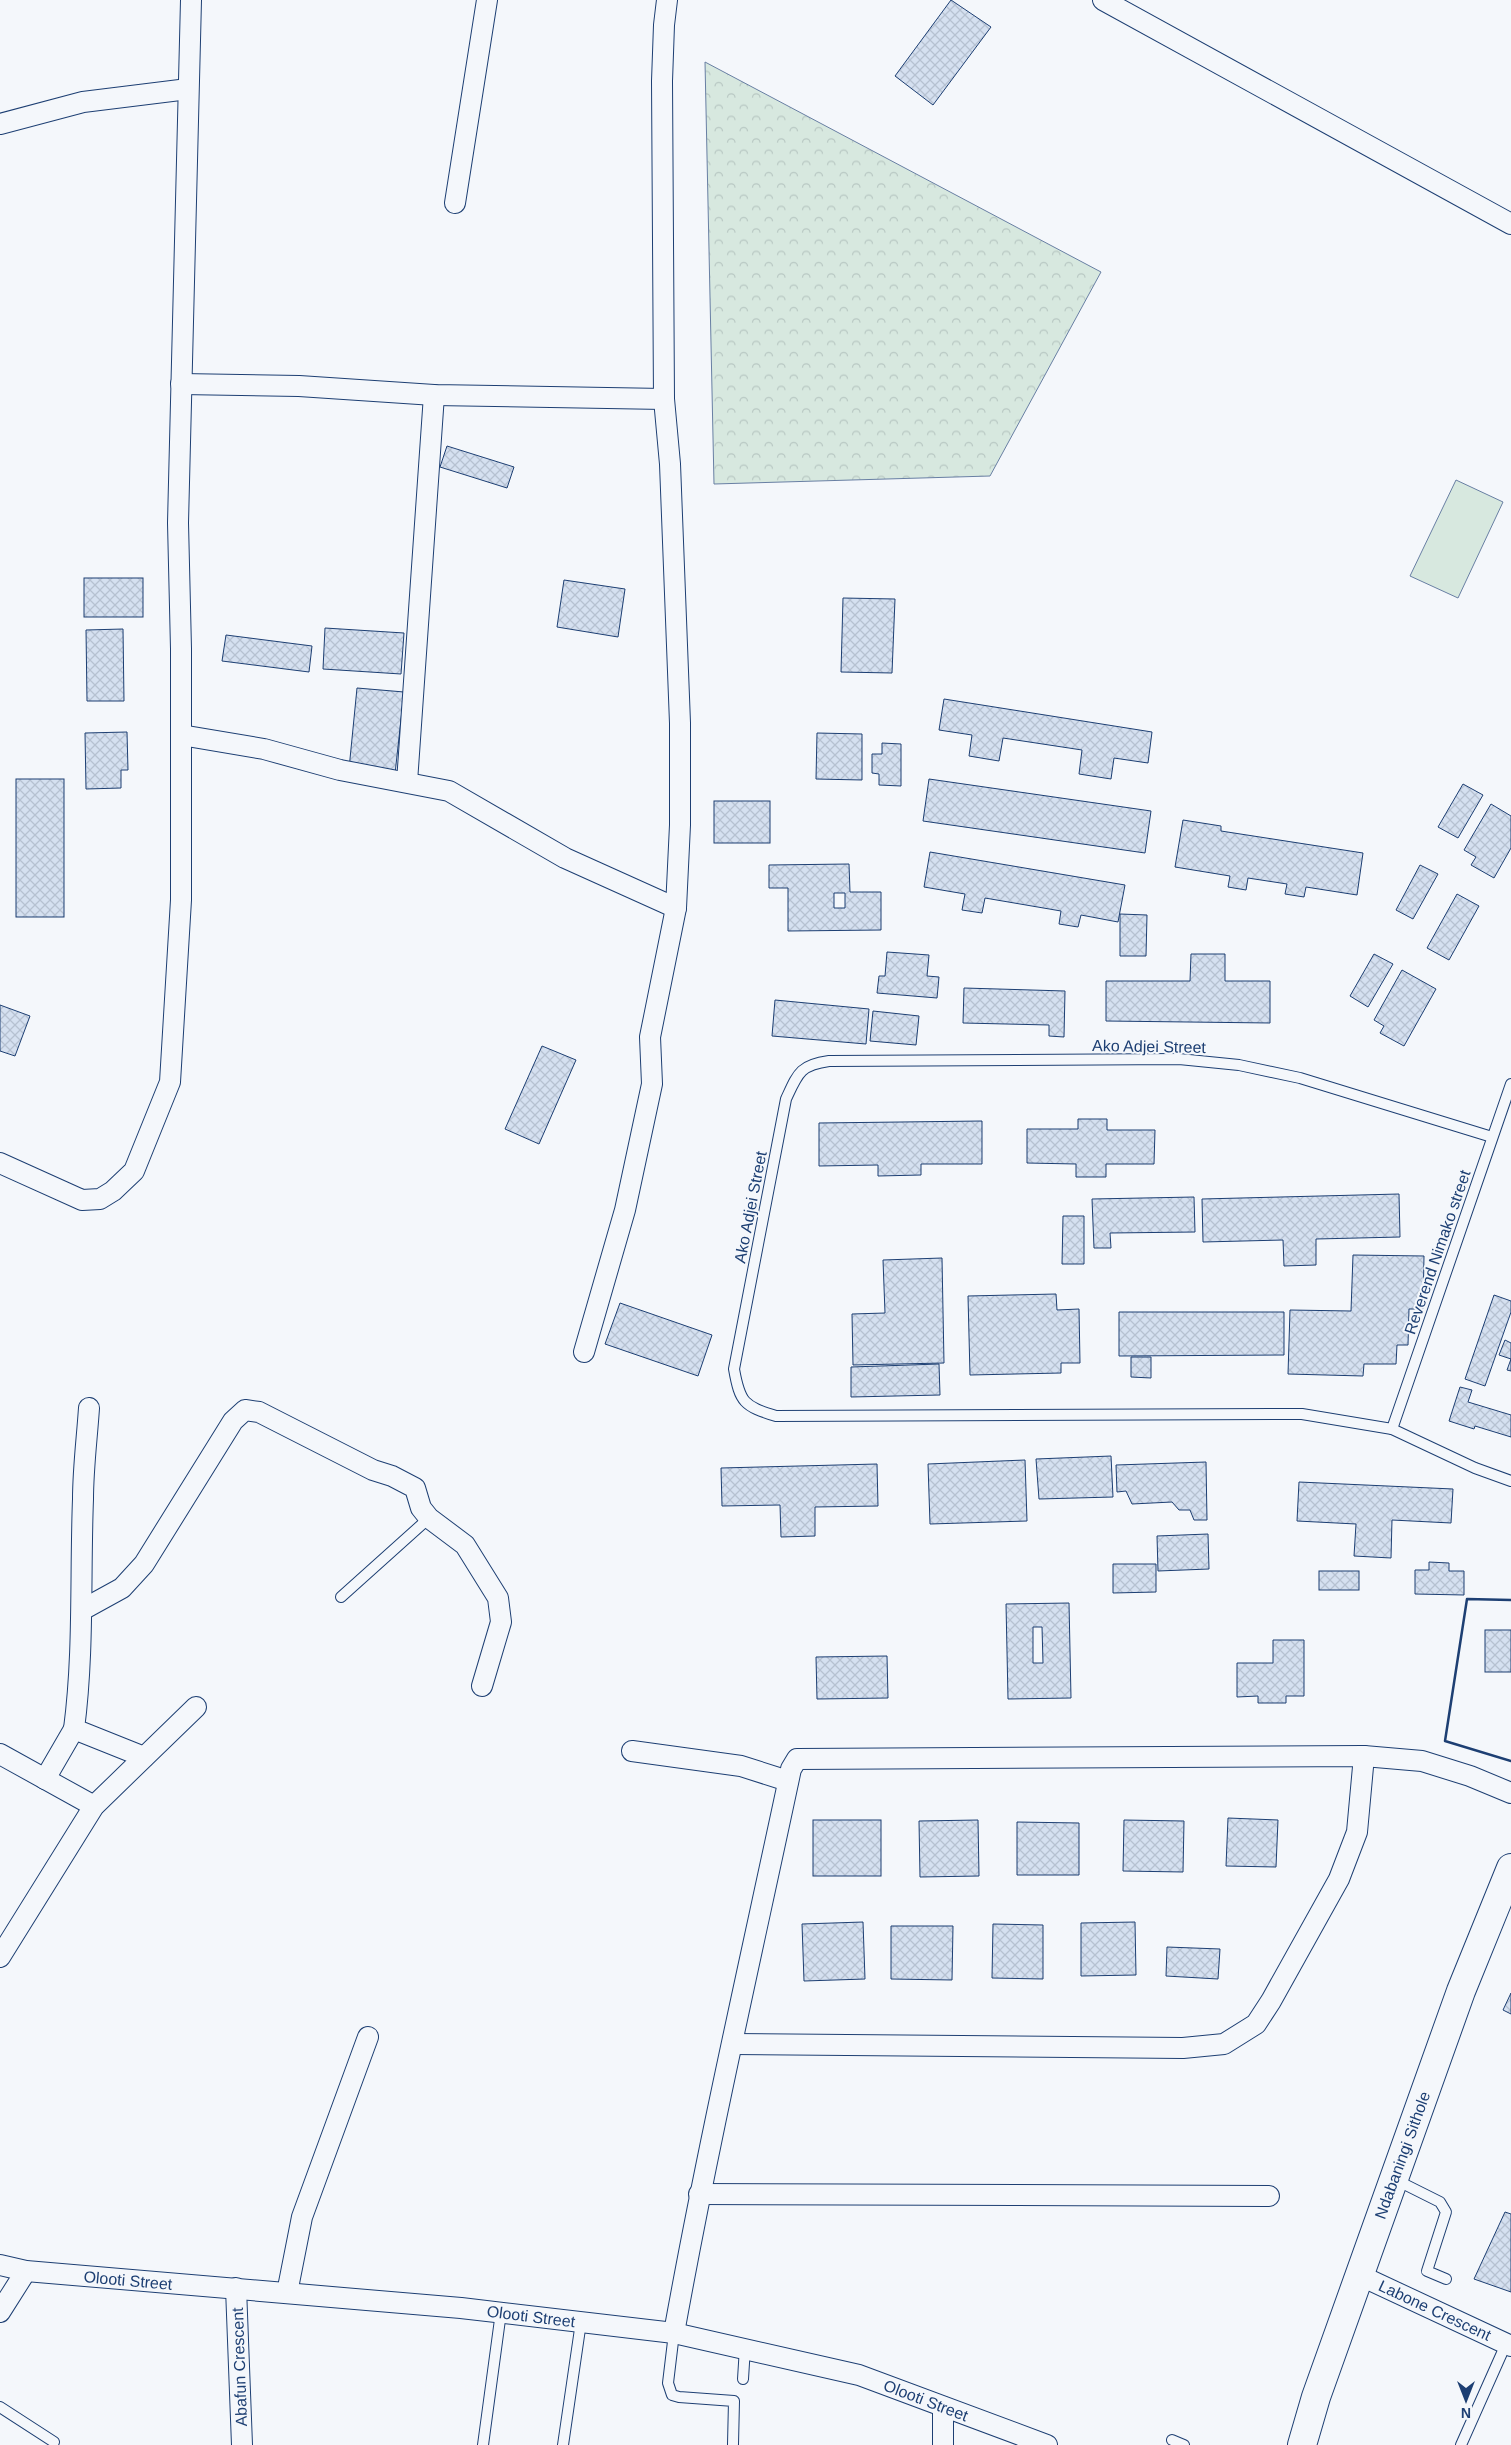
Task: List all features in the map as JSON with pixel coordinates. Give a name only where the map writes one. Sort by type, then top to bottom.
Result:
[{"type":"street","points":[[0,1163],[82,1200],[100,1199],[134,1171],[170,1082],[181,900],[178,523],[191,0]]},
{"type":"street","points":[[455,203],[486,0]]},
{"type":"street","points":[[584,1352],[625,1210],[652,1084],[650,1037],[676,908],[680,825],[680,723],[670,473],[664,399],[662,81],[667,0]]},
{"type":"street","points":[[1103,0],[1511,224]]},
{"type":"street","points":[[0,124],[83,102],[188,89]]},
{"type":"street","points":[[181,384],[299,386],[434,395],[664,399]]},
{"type":"street","points":[[407,782],[434,395]]},
{"type":"street","points":[[181,735],[264,749],[340,770],[449,791],[565,858],[676,908]]},
{"type":"street","points":[[44,1779],[74,1729],[77,1712],[82,1610],[82,1498],[89,1408]]},
{"type":"street","points":[[82,1610],[122,1588],[144,1564],[233,1420],[245,1410],[259,1412],[374,1470],[410,1483],[415,1488],[421,1508],[429,1518],[465,1545],[498,1598],[501,1622],[482,1686]]},
{"type":"street","points":[[0,1957],[94,1806],[196,1707]]},
{"type":"street","points":[[74,1729],[144,1757]]},
{"type":"street","points":[[632,1751],[741,1766],[788,1781]]},
{"type":"street","points":[[0,1754],[94,1806]]},
{"type":"street","points":[[733,2044],[1183,2048],[1224,2044],[1256,2024],[1340,1879],[1357,1832],[1364,1756]]},
{"type":"street","points":[[674,2333],[699,2194],[733,2044],[788,1781],[791,1769],[797,1759],[1364,1756],[1422,1761],[1470,1776],[1511,1793]]},
{"type":"street","name":"Ndabaningi Sithole","points":[[1302,2445],[1316,2397],[1460,1991],[1511,1868]]},
{"type":"street","points":[[287,2293],[307,2202],[368,2037]]},
{"type":"street","points":[[699,2194],[1270,2196]]},
{"type":"street","name":"Olooti Street","points":[[0,2265],[26,2271],[501,2312],[674,2333],[744,2347],[858,2375],[943,2407],[1021,2440],[1047,2445]]},
{"type":"street","points":[[0,2312],[26,2271]]},
{"type":"street","name":"Labone Crescent","points":[[1359,2275],[1509,2345]]},
{"type":"street","name":"Abafun Crescent","points":[[236,2288],[242,2445]]},
{"type":"street","points":[[943,2407],[943,2445]]},
{"type":"lane","name":"Ako Adjei Street","points":[[1492,1137],[1300,1078],[1239,1065],[1179,1059],[829,1061],[810,1064],[797,1076],[786,1099],[734,1369],[738,1391],[750,1408],[776,1416],[1302,1414],[1392,1429],[1476,1468],[1511,1481]]},
{"type":"lane","name":"Reverend Nimako street","points":[[1392,1429],[1511,1084]]},
{"type":"lane","points":[[341,1597],[429,1518]]},
{"type":"lane","points":[[1393,2179],[1440,2202],[1446,2212],[1427,2271],[1446,2279]]},
{"type":"lane","points":[[483,2445],[501,2312]]},
{"type":"lane","points":[[563,2445],[581,2322]]},
{"type":"lane","points":[[674,2333],[668,2383],[669,2390],[672,2395],[734,2401],[733,2444]]},
{"type":"lane","points":[[1461,2445],[1509,2345]]},
{"type":"lane","points":[[743,2379],[744,2347]]},
{"type":"lane","points":[[0,2407],[54,2442]]},
{"type":"lane","points":[[1172,2440],[1184,2445]]},
{"type":"green space","points":[[705,62],[1101,272],[990,476],[714,484]]},
{"type":"green space","points":[[1456,480],[1503,502],[1458,598],[1410,576]]},
{"type":"building","points":[[951,0],[991,27],[933,105],[895,76]]},
{"type":"building","points":[[447,446],[514,467],[507,488],[440,467]]},
{"type":"building","points":[[84,578],[143,578],[143,617],[84,617]]},
{"type":"building","points":[[564,580],[625,589],[618,637],[557,627]]},
{"type":"building","points":[[843,598],[895,599],[892,673],[841,672]]},
{"type":"building","points":[[325,628],[404,633],[401,674],[323,669]]},
{"type":"building","points":[[123,629],[124,701],[87,701],[86,630]]},
{"type":"building","points":[[226,635],[312,646],[309,672],[222,661]]},
{"type":"building","points":[[357,688],[404,692],[395,774],[349,769]]},
{"type":"building","points":[[944,699],[1152,732],[1148,763],[1114,758],[1111,779],[1079,774],[1082,750],[1003,738],[999,761],[969,756],[972,735],[939,730]]},
{"type":"building","points":[[127,732],[128,770],[121,770],[121,788],[86,789],[85,733]]},
{"type":"building","points":[[817,733],[862,734],[862,780],[816,779]]},
{"type":"building","points":[[882,743],[901,744],[901,786],[879,785],[879,774],[872,773],[872,754],[882,754]]},
{"type":"building","points":[[16,779],[64,779],[64,917],[16,917]]},
{"type":"building","points":[[929,779],[1151,811],[1145,853],[923,821]]},
{"type":"building","points":[[1463,784],[1483,795],[1458,838],[1438,827]]},
{"type":"building","points":[[714,801],[770,801],[770,843],[714,843]]},
{"type":"building","points":[[1491,804],[1511,816],[1511,848],[1494,878],[1471,865],[1476,857],[1464,850]]},
{"type":"building","points":[[1183,820],[1221,826],[1221,831],[1363,853],[1357,895],[1306,887],[1304,897],[1285,894],[1287,884],[1248,878],[1246,890],[1228,887],[1230,876],[1175,867]]},
{"type":"building","points":[[930,852],[1125,885],[1118,922],[1081,915],[1078,927],[1059,924],[1061,911],[985,898],[982,913],[962,910],[965,894],[924,887]]},
{"type":"building","points":[[849,864],[850,892],[881,892],[881,930],[788,931],[788,888],[769,888],[769,865]],"holes":[[[834,893],[845,893],[845,908],[834,908]]]},
{"type":"building","points":[[1420,865],[1438,874],[1413,919],[1396,910]]},
{"type":"building","points":[[1457,894],[1479,906],[1449,960],[1427,948]]},
{"type":"building","points":[[1120,914],[1147,915],[1146,956],[1120,956]]},
{"type":"building","points":[[887,952],[929,955],[927,976],[939,977],[937,998],[877,993],[879,976],[885,976]]},
{"type":"building","points":[[1191,954],[1225,954],[1225,981],[1270,981],[1270,1023],[1106,1021],[1106,981],[1190,981]]},
{"type":"building","points":[[1374,954],[1393,964],[1368,1007],[1350,996]]},
{"type":"building","points":[[1402,970],[1436,989],[1404,1046],[1380,1033],[1384,1026],[1374,1020]]},
{"type":"building","points":[[964,988],[1065,991],[1064,1037],[1049,1036],[1049,1025],[963,1023]]},
{"type":"building","points":[[775,1000],[869,1009],[866,1044],[772,1036]]},
{"type":"building","points":[[0,1005],[30,1016],[15,1056],[0,1051]]},
{"type":"building","points":[[873,1011],[919,1016],[916,1045],[870,1041]]},
{"type":"building","points":[[542,1046],[576,1060],[539,1144],[505,1129]]},
{"type":"building","points":[[1078,1119],[1107,1119],[1107,1130],[1155,1130],[1154,1164],[1106,1164],[1106,1177],[1076,1177],[1076,1164],[1027,1163],[1027,1129],[1078,1129]]},
{"type":"building","points":[[982,1121],[982,1164],[921,1164],[921,1175],[878,1176],[878,1165],[819,1166],[819,1123]]},
{"type":"building","points":[[1399,1194],[1400,1237],[1316,1239],[1316,1265],[1284,1266],[1283,1240],[1203,1242],[1202,1199]]},
{"type":"building","points":[[1194,1197],[1195,1232],[1110,1233],[1111,1248],[1094,1248],[1092,1199]]},
{"type":"building","points":[[1063,1216],[1084,1216],[1084,1264],[1062,1264]]},
{"type":"building","points":[[1353,1255],[1424,1256],[1423,1309],[1409,1309],[1408,1345],[1397,1345],[1396,1364],[1364,1364],[1363,1376],[1288,1374],[1290,1310],[1351,1311]]},
{"type":"building","points":[[942,1258],[944,1363],[853,1365],[852,1314],[885,1313],[883,1260]]},
{"type":"building","points":[[1056,1294],[1057,1310],[1079,1309],[1080,1363],[1061,1363],[1061,1373],[970,1375],[968,1296]]},
{"type":"building","points":[[1494,1295],[1511,1301],[1511,1312],[1485,1386],[1465,1379]]},
{"type":"building","points":[[620,1303],[712,1335],[698,1376],[605,1344]]},
{"type":"building","points":[[1119,1312],[1284,1312],[1284,1355],[1119,1356]]},
{"type":"building","points":[[1505,1340],[1511,1343],[1511,1359],[1499,1355]]},
{"type":"building","points":[[1131,1357],[1151,1357],[1151,1378],[1131,1377]]},
{"type":"building","points":[[1511,1359],[1511,1371],[1507,1370]]},
{"type":"building","points":[[939,1364],[940,1395],[851,1397],[851,1367]]},
{"type":"building","points":[[1460,1387],[1472,1390],[1468,1402],[1511,1415],[1511,1437],[1475,1426],[1474,1429],[1449,1421]]},
{"type":"building","points":[[1111,1456],[1113,1497],[1039,1499],[1036,1459]]},
{"type":"building","points":[[1025,1460],[1027,1521],[930,1524],[928,1464]]},
{"type":"building","points":[[1206,1462],[1207,1520],[1194,1520],[1190,1510],[1179,1510],[1172,1502],[1132,1504],[1126,1491],[1117,1492],[1116,1465]]},
{"type":"building","points":[[877,1464],[878,1506],[815,1507],[815,1536],[781,1537],[780,1505],[722,1506],[721,1468]]},
{"type":"building","points":[[1299,1482],[1453,1489],[1451,1523],[1392,1520],[1391,1558],[1354,1556],[1356,1524],[1297,1521]]},
{"type":"building","points":[[1208,1534],[1209,1569],[1158,1571],[1157,1536]]},
{"type":"building","points":[[1429,1562],[1449,1563],[1449,1571],[1464,1571],[1464,1595],[1415,1594],[1415,1570],[1429,1570]]},
{"type":"building","points":[[1113,1564],[1156,1564],[1156,1592],[1113,1593]]},
{"type":"building","points":[[1319,1571],[1359,1571],[1359,1590],[1319,1590]]},
{"type":"building","points":[[1069,1603],[1071,1698],[1008,1699],[1006,1604]],"holes":[[[1033,1627],[1042,1627],[1043,1663],[1033,1663]]]},
{"type":"building","points":[[1485,1630],[1511,1630],[1511,1672],[1485,1672]]},
{"type":"building","points":[[1273,1640],[1304,1640],[1304,1696],[1286,1696],[1286,1703],[1258,1703],[1258,1696],[1237,1697],[1237,1663],[1273,1663]]},
{"type":"building","points":[[887,1656],[888,1698],[817,1699],[816,1657]]},
{"type":"building","points":[[1228,1818],[1278,1820],[1276,1867],[1226,1866]]},
{"type":"building","points":[[813,1820],[881,1820],[881,1876],[813,1876]]},
{"type":"building","points":[[978,1820],[979,1876],[920,1877],[919,1821]]},
{"type":"building","points":[[1124,1820],[1184,1821],[1183,1872],[1123,1871]]},
{"type":"building","points":[[1017,1822],[1079,1823],[1079,1875],[1017,1875]]},
{"type":"building","points":[[863,1922],[865,1979],[804,1981],[802,1924]]},
{"type":"building","points":[[1135,1922],[1136,1975],[1081,1976],[1081,1923]]},
{"type":"building","points":[[993,1924],[1043,1925],[1043,1979],[992,1978]]},
{"type":"building","points":[[891,1926],[953,1926],[952,1980],[891,1979]]},
{"type":"building","points":[[1167,1947],[1220,1949],[1218,1979],[1166,1976]]},
{"type":"building","points":[[1511,1993],[1511,2014],[1503,2010]]},
{"type":"building","points":[[1505,2212],[1511,2214],[1511,2292],[1474,2279]]},
{"type":"wall","points":[[1511,1600],[1467,1599],[1445,1741],[1511,1761]]}]
